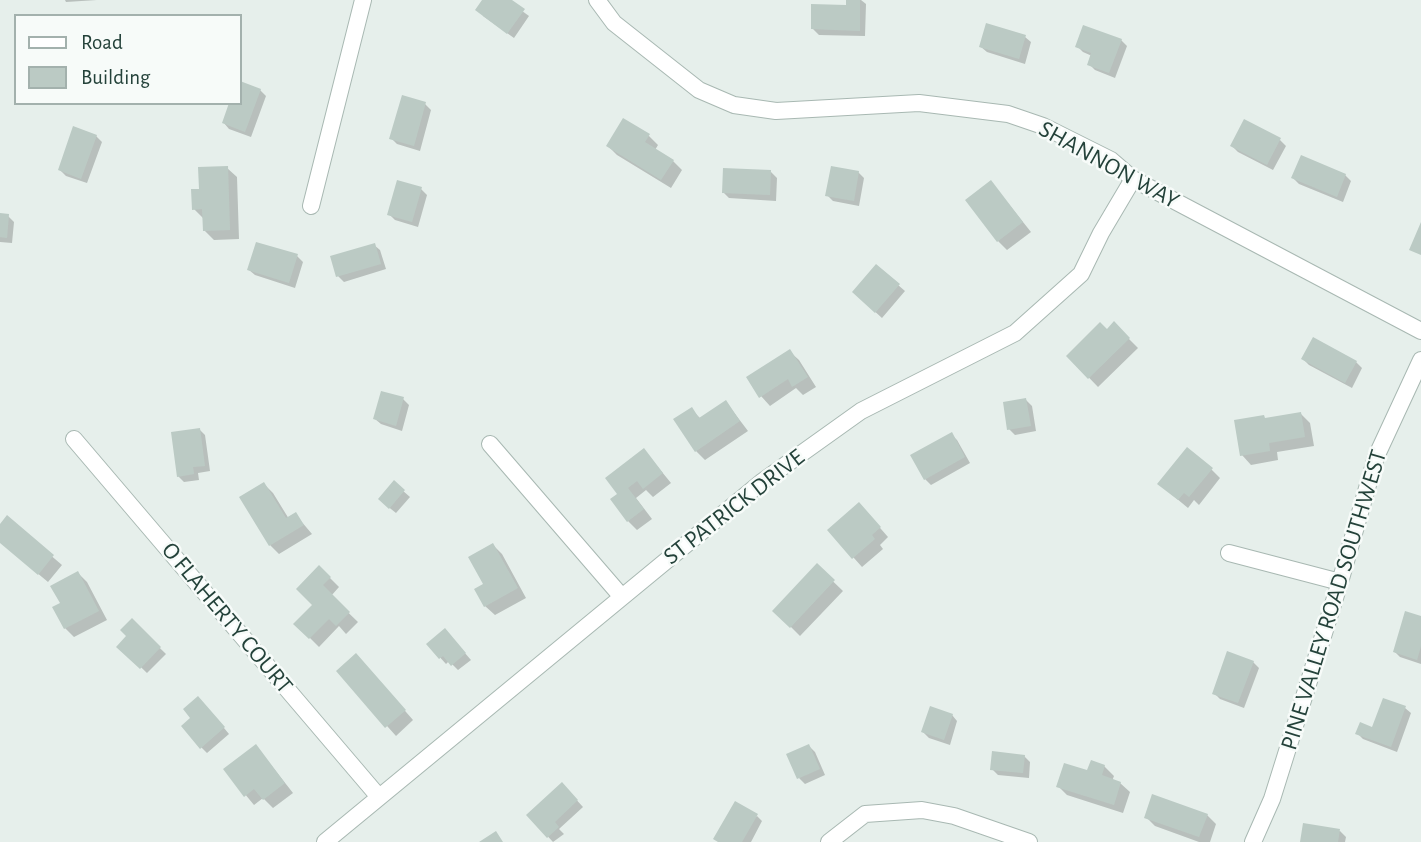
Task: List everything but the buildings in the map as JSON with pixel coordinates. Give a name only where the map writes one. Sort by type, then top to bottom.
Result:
[{"type":"street","points":[[311,206],[363,0]]},
{"type":"street","name":"SHANNON WAY","points":[[597,0],[614,23],[699,90],[734,105],[776,111],[919,103],[1008,114],[1043,126],[1111,160],[1133,179],[1421,331]]},
{"type":"street","name":"ST PATRICK DRIVE","points":[[325,842],[763,481],[861,411],[1015,333],[1081,274],[1101,233],[1133,179]]},
{"type":"street","name":"PINE VALLEY ROAD SOUTHWEST","points":[[1252,842],[1272,799],[1376,457],[1421,360]]},
{"type":"street","name":"O FLAHERTY COURT","points":[[74,439],[379,797]]},
{"type":"street","points":[[490,444],[622,597]]},
{"type":"street","points":[[1229,554],[1340,582]]},
{"type":"street","points":[[829,842],[865,814],[922,810],[954,816],[1029,842]]}]
